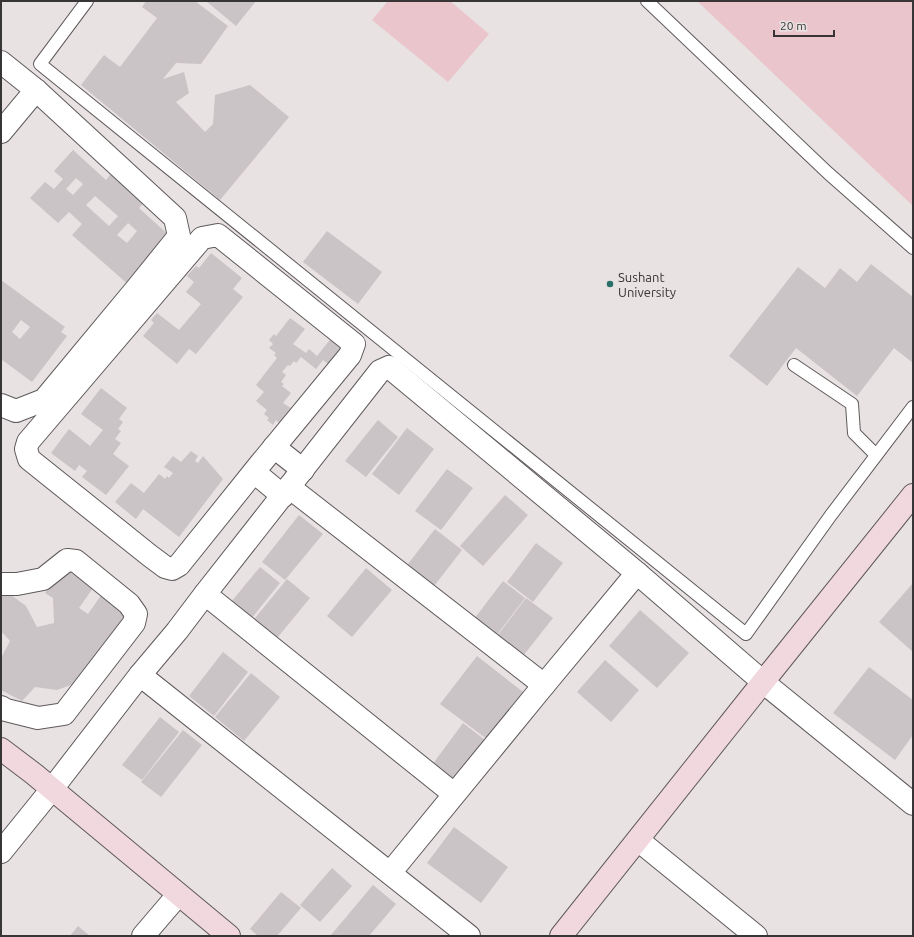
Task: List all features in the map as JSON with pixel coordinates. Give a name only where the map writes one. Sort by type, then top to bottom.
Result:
[{"type":"street","points":[[1,62],[36,90],[175,218],[179,236],[138,288],[44,400],[16,411],[1,405]]},
{"type":"street","points":[[1,132],[36,90]]},
{"type":"street","points":[[218,235],[354,344],[350,355],[274,447],[179,565],[172,569],[165,567],[149,555],[29,458],[26,449],[28,442],[202,238],[218,235]]},
{"type":"street","points":[[1,852],[140,675],[178,631],[205,594],[380,371],[389,367],[637,573],[763,682],[913,804]]},
{"type":"street","points":[[274,447],[303,470]]},
{"type":"street","points":[[254,472],[286,491],[544,685]]},
{"type":"street","points":[[561,936],[913,495]]},
{"type":"street","points":[[1,584],[17,584],[44,579],[67,560],[76,561],[129,604],[136,614],[134,623],[64,714],[38,718],[6,710],[1,707]]},
{"type":"street","points":[[390,873],[637,573]]},
{"type":"street","points":[[205,594],[454,794]]},
{"type":"street","points":[[140,675],[469,936]]},
{"type":"street","points":[[1,749],[52,789],[229,936]]},
{"type":"street","points":[[638,840],[756,936]]},
{"type":"street","points":[[144,936],[178,895]]},
{"type":"lane","points":[[87,1],[40,64],[746,634],[830,515],[913,407]]},
{"type":"lane","points":[[647,1],[828,173],[913,248]]},
{"type":"lane","points":[[794,365],[852,404],[854,433],[876,455]]},
{"type":"shaded area","points":[[388,1],[450,1],[489,34],[448,82],[372,20]]},
{"type":"shaded area","points":[[697,1],[913,1],[913,206]]},
{"type":"building","points":[[146,1],[195,1],[228,26],[201,64],[176,63],[163,79],[184,72],[189,93],[176,102],[205,132],[213,124],[215,95],[250,85],[289,117],[220,200],[81,85],[104,55],[120,67],[157,18],[142,7]]},
{"type":"building","points":[[206,1],[256,1],[236,26]]},
{"type":"building","points":[[73,150],[106,180],[114,170],[147,199],[139,208],[172,238],[130,286],[72,235],[82,224],[69,212],[58,223],[30,198],[45,182],[54,189],[63,179],[54,171]],"holes":[[[76,178],[83,184],[73,195],[66,189]],[[95,196],[118,216],[109,226],[86,205]],[[128,223],[137,231],[127,243],[117,235]]]},
{"type":"building","points":[[327,231],[382,272],[358,304],[303,262]]},
{"type":"building","points":[[211,253],[242,278],[233,289],[243,297],[196,354],[189,349],[177,364],[143,336],[154,323],[151,320],[157,313],[179,330],[201,304],[186,292],[194,282],[187,276],[196,266],[199,268]]},
{"type":"building","points":[[871,264],[913,297],[913,363],[894,348],[857,396],[796,348],[767,386],[729,356],[798,267],[825,288],[840,268],[857,282]]},
{"type":"building","points":[[1,280],[65,327],[61,332],[67,336],[32,382],[1,359]],"holes":[[[21,320],[30,327],[20,339],[12,332]]]},
{"type":"building","points":[[290,318],[305,329],[293,344],[306,353],[309,349],[317,356],[333,336],[345,351],[329,365],[323,360],[316,369],[301,357],[296,363],[294,361],[290,366],[288,365],[282,372],[286,375],[281,382],[284,384],[282,386],[291,393],[283,403],[291,408],[279,423],[276,420],[273,425],[267,420],[269,418],[264,414],[267,410],[256,401],[264,392],[256,385],[277,358],[274,355],[276,353],[269,348],[273,344],[269,340],[274,334],[276,336]]},
{"type":"building","points":[[101,388],[127,408],[119,419],[123,422],[118,429],[121,431],[115,439],[121,443],[113,454],[129,466],[106,495],[82,477],[87,471],[79,465],[75,471],[51,453],[69,429],[90,446],[103,430],[81,414]]},
{"type":"building","points":[[378,420],[398,437],[366,477],[345,461]]},
{"type":"building","points":[[407,428],[434,449],[399,495],[372,474]]},
{"type":"building","points":[[191,451],[198,456],[195,461],[198,463],[203,456],[223,479],[179,537],[143,509],[136,519],[115,502],[131,483],[144,493],[159,474],[165,479],[167,476],[169,478],[173,473],[164,467],[173,456],[181,462]]},
{"type":"building","points":[[447,469],[473,488],[441,530],[415,511]]},
{"type":"building","points":[[505,495],[528,515],[483,566],[460,546]]},
{"type":"building","points":[[299,515],[323,534],[285,580],[262,562]]},
{"type":"building","points":[[435,529],[462,550],[428,594],[401,573]]},
{"type":"building","points":[[536,543],[563,563],[533,602],[507,582]]},
{"type":"building","points":[[63,567],[93,588],[79,608],[88,614],[102,594],[128,612],[96,657],[85,680],[57,690],[35,687],[22,701],[1,690],[1,658],[10,641],[1,631],[1,594],[11,595],[26,606],[37,627],[54,623],[53,598],[45,593]]},
{"type":"building","points":[[260,567],[280,583],[251,619],[231,602]]},
{"type":"building","points":[[366,568],[392,590],[352,637],[327,616]]},
{"type":"building","points":[[287,579],[310,598],[273,643],[250,624]]},
{"type":"building","points":[[503,581],[525,598],[493,640],[471,623]]},
{"type":"building","points":[[913,583],[913,652],[879,622]]},
{"type":"building","points":[[526,598],[553,618],[523,656],[497,636]]},
{"type":"building","points":[[640,610],[689,653],[657,688],[609,646]]},
{"type":"building","points":[[223,652],[248,672],[214,716],[189,696]]},
{"type":"building","points":[[477,656],[527,695],[491,742],[440,704]]},
{"type":"building","points":[[605,660],[639,690],[611,722],[577,692]]},
{"type":"building","points":[[869,667],[913,700],[913,735],[895,760],[833,713]]},
{"type":"building","points":[[251,673],[280,697],[244,741],[215,717]]},
{"type":"building","points":[[160,717],[179,732],[142,780],[122,765]]},
{"type":"building","points":[[463,723],[485,740],[454,782],[432,765]]},
{"type":"building","points":[[183,730],[202,745],[161,797],[141,782]]},
{"type":"building","points":[[454,827],[508,867],[481,903],[427,863]]},
{"type":"building","points":[[332,868],[352,886],[320,922],[300,905]]},
{"type":"building","points":[[373,885],[396,904],[369,936],[331,935]]},
{"type":"building","points":[[281,892],[301,908],[277,936],[258,936],[250,929]]},
{"type":"building","points":[[78,926],[90,936],[70,936]]},
{"type":"place","name":"Sushant University","points":[[610,284]]}]
